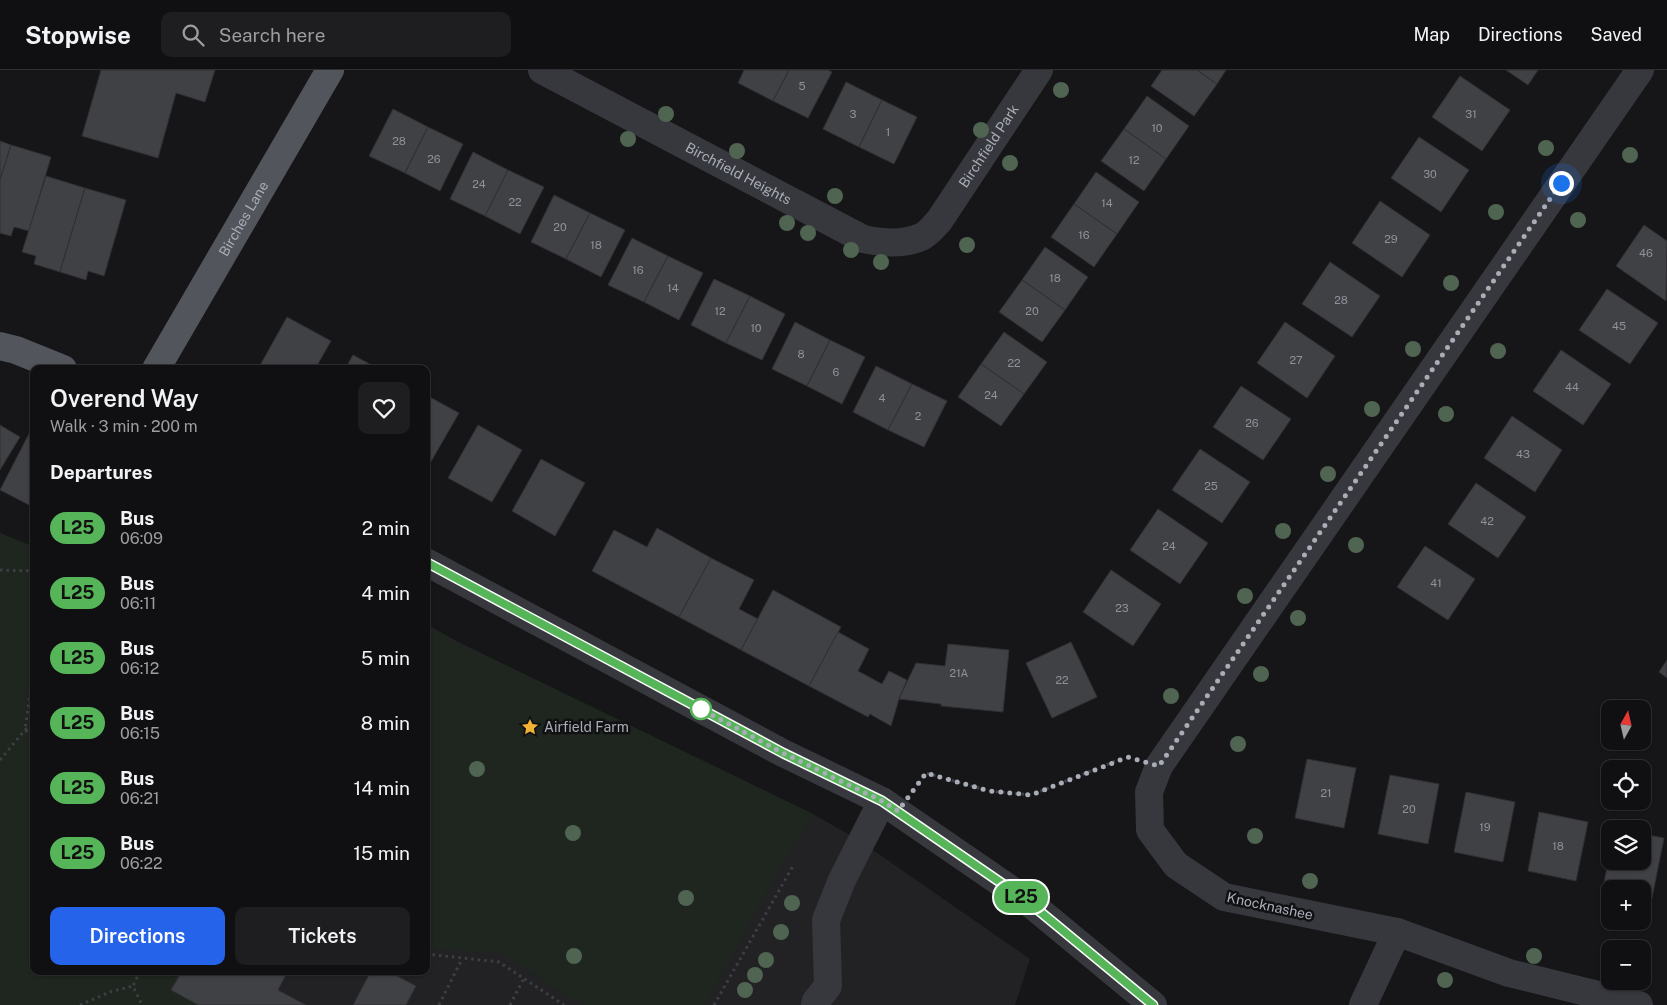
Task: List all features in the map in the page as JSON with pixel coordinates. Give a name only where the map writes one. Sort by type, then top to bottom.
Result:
[{"type":"main road","name":"Birches Lane","points":[[158,365],[330,70]]},
{"type":"main road","points":[[0,346],[16,350],[53,365]]},
{"type":"street","name":"Birchfield Heights","points":[[542,70],[863,239],[886,244],[901,242],[922,236],[939,221]]},
{"type":"street","name":"Birchfield Park","points":[[939,221],[1039,70]]},
{"type":"street","name":"Knocknashee","points":[[1639,1005],[1509,973],[1397,932],[1224,897],[1176,865],[1150,830],[1149,792],[1159,766],[1640,70]]},
{"type":"street","points":[[430,564],[783,753],[890,806],[1026,900],[1154,1005]]},
{"type":"street","points":[[815,1005],[828,986],[826,920],[831,905],[842,880],[890,806]]},
{"type":"street","points":[[1363,1005],[1397,932]]},
{"type":"path","points":[[0,570],[30,571]]},
{"type":"path","points":[[25,730],[30,694]]},
{"type":"path","points":[[0,760],[30,726]]},
{"type":"path","points":[[25,730],[30,734]]},
{"type":"path","points":[[890,806],[926,773],[989,791],[1031,795],[1128,757],[1159,766]]},
{"type":"path","points":[[714,1005],[793,866]]},
{"type":"path","points":[[430,955],[499,962],[564,1005]]},
{"type":"path","points":[[440,1005],[462,959]]},
{"type":"path","points":[[133,986],[138,975]]},
{"type":"path","points":[[510,1005],[524,978]]},
{"type":"path","points":[[80,1005],[110,992],[133,986]]},
{"type":"path","points":[[133,986],[142,1005]]},
{"type":"shaded area","name":"Airfield Farm","points":[[0,533],[30,545],[30,975],[430,975],[430,626],[456,641],[813,814],[860,841],[1030,959],[1015,1005],[0,1005]]},
{"type":"shaded area","points":[[0,533],[30,545],[30,975],[180,975],[171,990],[198,1005],[0,1005]]},
{"type":"shaded area","points":[[430,626],[456,641],[813,814],[777,873],[705,1005],[582,1005],[500,953],[430,949]]},
{"type":"building","points":[[101,70],[215,70],[205,102],[176,93],[158,158],[82,136]]},
{"type":"building","points":[[744,70],[789,70],[773,101],[738,83]]},
{"type":"building","points":[[789,70],[828,70],[832,72],[808,118],[773,101]]},
{"type":"building","points":[[1162,70],[1197,70],[1217,84],[1194,116],[1151,86]]},
{"type":"building","points":[[1197,70],[1226,70],[1217,84]]},
{"type":"building","points":[[1506,70],[1538,70],[1528,85]]},
{"type":"building","points":[[1460,76],[1510,110],[1482,151],[1432,117]]},
{"type":"building","points":[[846,82],[882,100],[859,147],[823,129]]},
{"type":"building","points":[[1147,96],[1189,126],[1166,159],[1124,129]]},
{"type":"building","points":[[882,100],[917,117],[894,164],[859,147]]},
{"type":"building","points":[[393,109],[428,127],[405,173],[369,156]]},
{"type":"building","points":[[428,127],[463,144],[440,191],[405,173]]},
{"type":"building","points":[[1124,129],[1166,159],[1144,191],[1101,161]]},
{"type":"building","points":[[1419,137],[1469,170],[1441,212],[1391,178]]},
{"type":"building","points":[[0,141],[11,145],[0,180]]},
{"type":"building","points":[[11,145],[51,157],[29,231],[14,227],[11,236],[0,233],[0,180]]},
{"type":"building","points":[[473,152],[508,170],[485,216],[450,199]]},
{"type":"building","points":[[508,170],[544,187],[520,234],[485,216]]},
{"type":"building","points":[[1096,172],[1139,202],[1117,234],[1074,204]]},
{"type":"building","points":[[46,176],[85,188],[60,272],[34,264],[36,256],[22,252]]},
{"type":"building","points":[[85,188],[126,200],[104,276],[88,271],[86,280],[60,272]]},
{"type":"building","points":[[554,195],[590,213],[566,259],[531,242]]},
{"type":"building","points":[[1380,201],[1430,235],[1402,277],[1352,243]]},
{"type":"building","points":[[1074,204],[1117,234],[1094,267],[1051,237]]},
{"type":"building","points":[[590,213],[625,230],[601,277],[566,259]]},
{"type":"building","points":[[1644,225],[1667,241],[1666,301],[1616,266]]},
{"type":"building","points":[[632,238],[668,256],[644,302],[608,285]]},
{"type":"building","points":[[1045,247],[1088,277],[1065,310],[1022,280]]},
{"type":"building","points":[[668,256],[703,273],[679,320],[644,302]]},
{"type":"building","points":[[1330,262],[1380,296],[1352,337],[1302,304]]},
{"type":"building","points":[[714,279],[750,296],[726,343],[691,325]]},
{"type":"building","points":[[1022,280],[1065,310],[1042,342],[999,312]]},
{"type":"building","points":[[1607,289],[1658,323],[1630,364],[1579,330]]},
{"type":"building","points":[[750,296],[785,314],[762,360],[726,343]]},
{"type":"building","points":[[287,317],[331,341],[317,365],[260,365]]},
{"type":"building","points":[[795,322],[830,340],[807,386],[772,369]]},
{"type":"building","points":[[1285,322],[1335,356],[1307,398],[1257,363]]},
{"type":"building","points":[[1004,332],[1047,362],[1024,394],[981,364]]},
{"type":"building","points":[[830,340],[865,357],[842,404],[807,386]]},
{"type":"building","points":[[1561,350],[1611,384],[1583,425],[1533,391]]},
{"type":"building","points":[[353,355],[372,365],[347,365]]},
{"type":"building","points":[[981,364],[1024,394],[1001,426],[958,397]]},
{"type":"building","points":[[876,366],[912,384],[888,430],[853,412]]},
{"type":"building","points":[[912,384],[947,401],[924,447],[888,430]]},
{"type":"building","points":[[1241,386],[1291,419],[1263,460],[1213,427]]},
{"type":"building","points":[[430,397],[459,413],[430,463]]},
{"type":"building","points":[[1512,416],[1562,450],[1535,492],[1484,458]]},
{"type":"building","points":[[0,425],[20,437],[0,470]]},
{"type":"building","points":[[478,425],[522,450],[492,502],[448,478]]},
{"type":"building","points":[[30,432],[30,505],[0,490]]},
{"type":"building","points":[[1200,449],[1250,482],[1222,523],[1172,490]]},
{"type":"building","points":[[541,459],[585,483],[555,536],[512,511]]},
{"type":"building","points":[[1476,483],[1526,517],[1498,558],[1448,524]]},
{"type":"building","points":[[1158,509],[1208,543],[1180,584],[1130,550]]},
{"type":"building","points":[[657,528],[711,558],[679,617],[592,571],[614,530],[647,547]]},
{"type":"building","points":[[1425,546],[1475,579],[1448,620],[1397,587]]},
{"type":"building","points":[[711,558],[754,580],[739,609],[758,619],[741,650],[679,617]]},
{"type":"building","points":[[1111,570],[1161,604],[1133,646],[1083,612]]},
{"type":"building","points":[[773,590],[841,627],[809,686],[741,650]]},
{"type":"building","points":[[838,632],[869,649],[858,671],[882,684],[889,671],[907,680],[891,726],[870,714],[868,717],[809,686]]},
{"type":"building","points":[[1071,642],[1097,697],[1052,718],[1026,663]]},
{"type":"building","points":[[948,644],[1009,650],[1003,712],[941,706],[941,704],[899,699],[916,663],[945,666]]},
{"type":"building","points":[[1667,660],[1667,678],[1659,672]]},
{"type":"building","points":[[1307,759],[1356,768],[1344,828],[1295,818]]},
{"type":"building","points":[[1390,775],[1439,784],[1428,844],[1378,834]]},
{"type":"building","points":[[1466,792],[1515,802],[1503,862],[1454,852]]},
{"type":"building","points":[[1539,812],[1588,822],[1576,881],[1528,871]]},
{"type":"building","points":[[1651,836],[1664,838],[1652,898],[1651,880],[1605,880],[1606,870],[1651,870]]},
{"type":"building","points":[[180,975],[286,975],[278,990],[306,1005],[198,1005],[171,990]]},
{"type":"building","points":[[369,975],[395,975],[416,986],[406,1005],[353,1005]]},
{"type":"bus line","name":"L25","points":[[430,564],[783,753],[882,801],[1026,900],[1153,1005]]},
{"type":"place","name":"Airfield Farm","points":[[530,727]]},
{"type":"route","points":[[701,709],[699,708],[783,753],[882,801],[898,811],[926,773],[989,791],[1031,795],[1090,770],[1128,757],[1159,766],[1561,183]]}]
